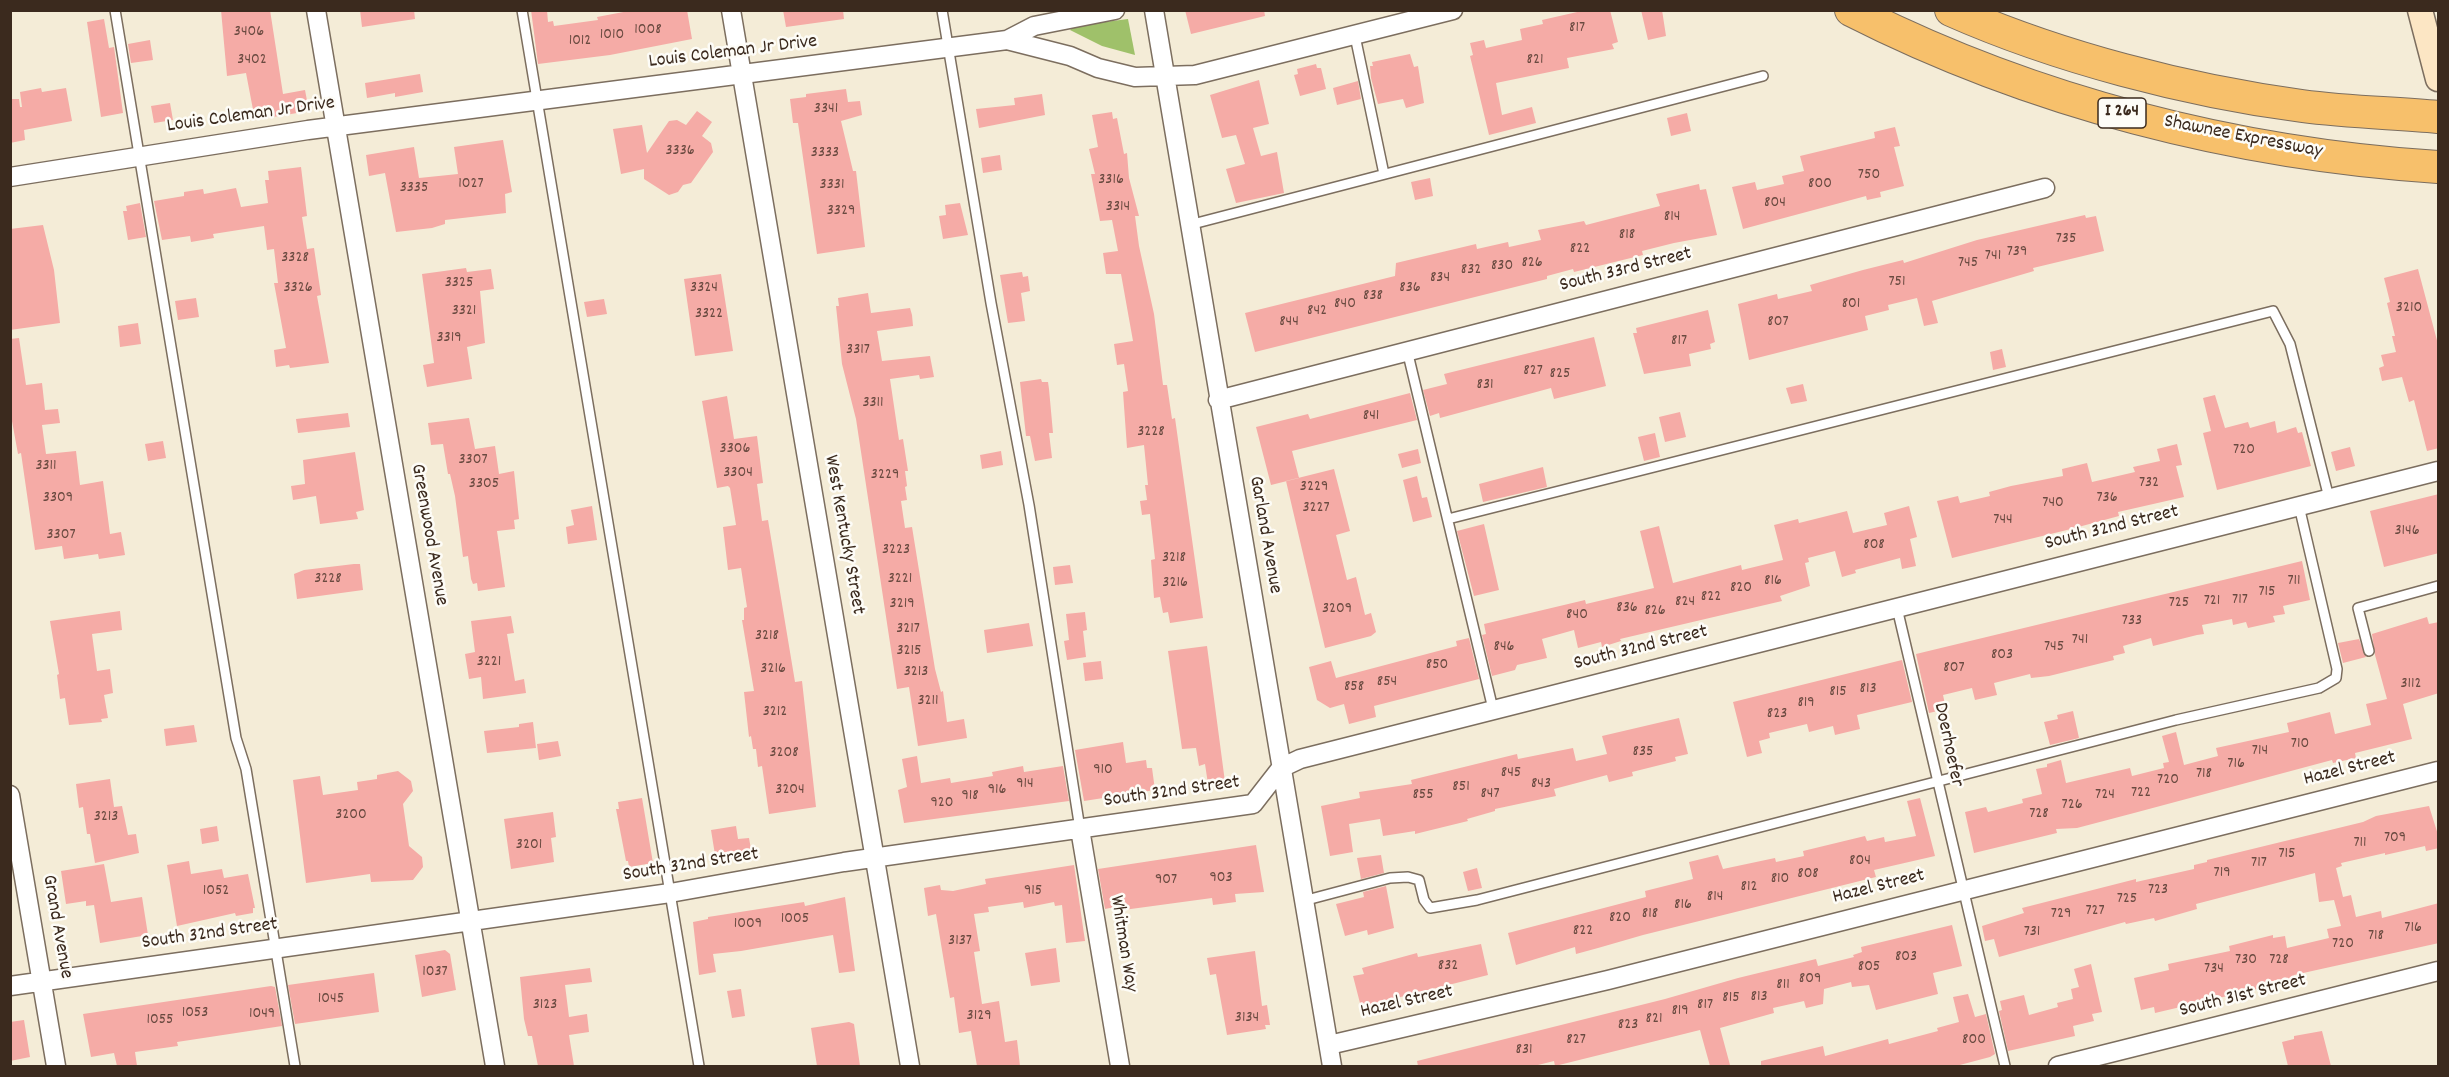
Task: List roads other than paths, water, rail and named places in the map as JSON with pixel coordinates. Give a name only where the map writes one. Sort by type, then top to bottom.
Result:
[{"type":"highway","name":"Shawnee Expressway","points":[[1851,10],[1907,39],[1960,60],[2094,106],[2188,130],[2275,147],[2407,165],[2439,167]]},
{"type":"highway","name":"Shawnee Expressway","points":[[1952,10],[2029,40],[2105,64],[2236,96],[2304,106],[2439,117]]},
{"type":"street","name":"Greenwood Avenue","points":[[316,10],[495,1066]]},
{"type":"street","name":"West Kentucky Street","points":[[731,10],[910,1066]]},
{"type":"street","points":[[1007,40],[1034,26],[1116,10]]},
{"type":"street","name":"Garland Avenue","points":[[1154,10],[1332,1066]]},
{"type":"street","name":"Louis Coleman Jr Drive","points":[[10,177],[140,155],[536,99],[1007,40],[1070,56],[1098,68],[1135,77],[1195,75],[1454,10]]},
{"type":"street","points":[[2420,10],[2439,79]]},
{"type":"street","name":"South 33rd Street","points":[[1218,400],[2045,188]]},
{"type":"street","name":"South 32nd Street","points":[[10,986],[670,893],[876,859],[1253,804],[1281,768],[1300,759],[2439,471]]},
{"type":"street","name":"Hazel Street","points":[[1329,1045],[1608,980],[2439,771]]},
{"type":"street","name":"Grand Avenue","points":[[10,795],[56,1066]]},
{"type":"street","name":"Whitman Way","points":[[1080,829],[1120,1066]]},
{"type":"street","name":"South 31st Street","points":[[2058,1066],[2439,971]]},
{"type":"lane","points":[[115,10],[295,1066]]},
{"type":"lane","points":[[522,10],[699,1066]]},
{"type":"lane","points":[[942,10],[1029,505],[1080,829]]},
{"type":"lane","points":[[1355,36],[1384,174]]},
{"type":"lane","points":[[1189,225],[1763,76]]},
{"type":"lane","points":[[1448,519],[2273,311],[2290,344],[2329,498]]},
{"type":"lane","points":[[1407,350],[1493,709]]},
{"type":"lane","points":[[1303,901],[1390,878],[1408,877],[1420,882],[1428,906],[1442,907],[1937,783],[2176,720],[2319,688],[2337,675],[2336,663],[2299,506]]},
{"type":"lane","points":[[2369,651],[2358,608],[2439,586]]},
{"type":"lane","name":"Doerhoefer","points":[[1897,608],[2005,1066]]}]
